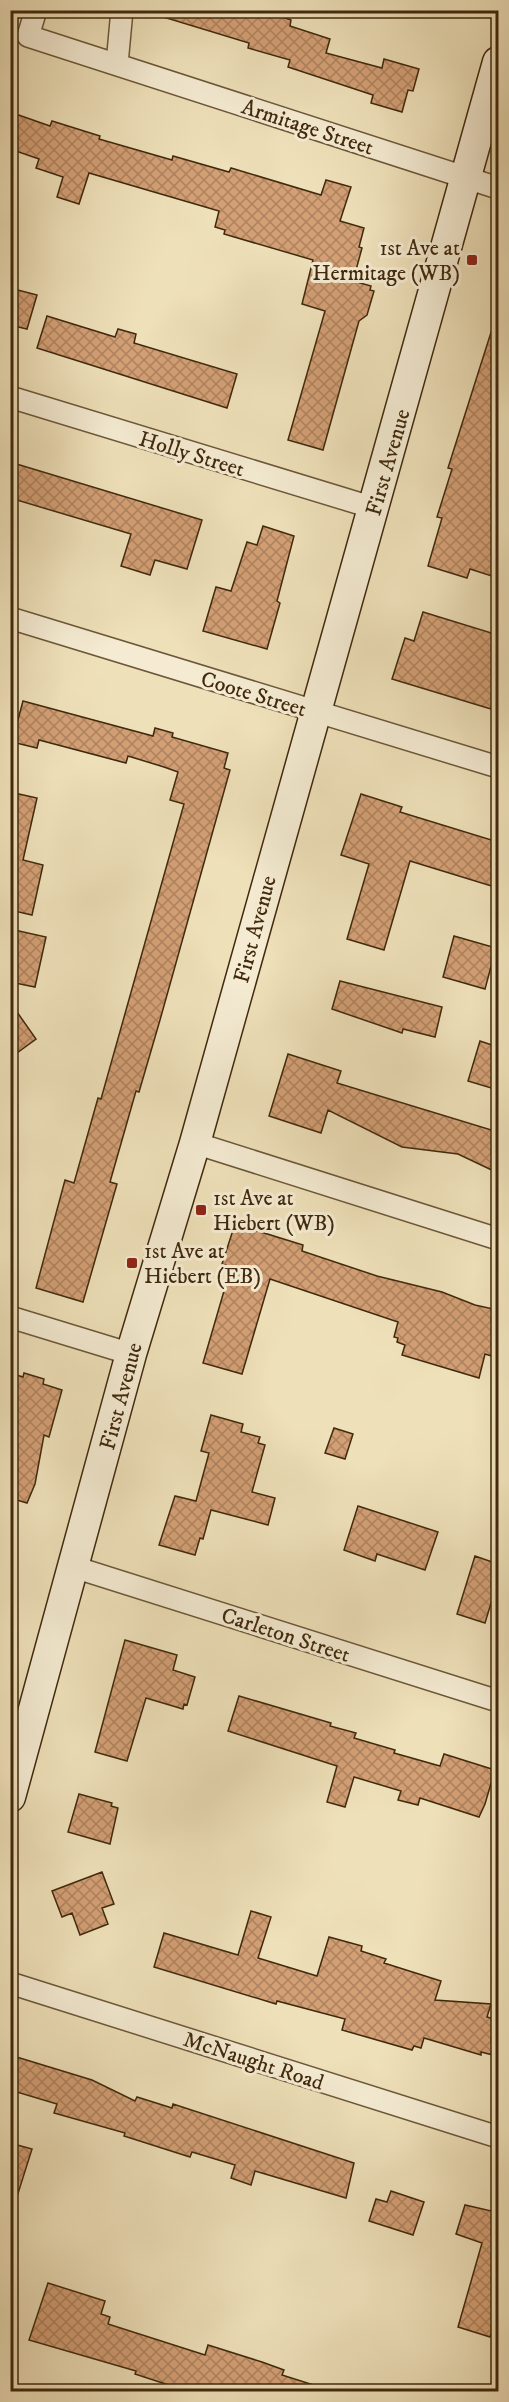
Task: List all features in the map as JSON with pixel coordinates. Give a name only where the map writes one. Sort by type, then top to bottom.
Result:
[{"type":"street","name":"Armitage Street","points":[[36,10],[28,36],[498,188]]},
{"type":"street","points":[[117,64],[122,10]]},
{"type":"street","name":"First Avenue","points":[[10,1797],[130,1354],[195,1143],[314,711],[374,508],[498,62]]},
{"type":"street","name":"Holly Street","points":[[10,397],[374,508]]},
{"type":"street","name":"Coote Street","points":[[10,618],[498,767]]},
{"type":"street","points":[[195,1143],[498,1239]]},
{"type":"street","points":[[10,1317],[130,1354]]},
{"type":"street","name":"Carleton Street","points":[[74,1567],[498,1701]]},
{"type":"street","name":"McNaught Road","points":[[10,1983],[498,2137]]},
{"type":"building","points":[[161,10],[274,10],[273,14],[291,20],[290,26],[330,39],[326,53],[382,68],[384,59],[419,69],[413,91],[408,90],[402,112],[371,103],[373,95],[288,67],[290,60],[248,48],[249,43],[160,16]]},
{"type":"building","points":[[10,112],[50,126],[52,121],[100,136],[99,139],[172,160],[173,156],[229,172],[231,168],[321,195],[326,180],[351,187],[340,221],[364,228],[359,247],[362,248],[353,281],[371,286],[370,290],[374,291],[367,315],[359,321],[323,450],[288,440],[325,311],[302,304],[313,260],[224,234],[225,230],[215,227],[219,211],[89,173],[79,204],[57,197],[63,177],[36,168],[39,159],[10,149]]},
{"type":"building","points":[[10,288],[37,295],[27,329],[10,325]]},
{"type":"building","points":[[47,316],[115,337],[118,329],[136,334],[134,343],[237,374],[227,408],[37,348]]},
{"type":"building","points":[[494,323],[498,324],[498,578],[470,569],[467,578],[428,566],[442,518],[437,517],[452,469],[448,468]]},
{"type":"building","points":[[10,462],[202,520],[187,569],[155,560],[150,575],[121,566],[131,534],[10,498]]},
{"type":"building","points":[[263,526],[294,536],[277,601],[280,603],[267,649],[203,631],[216,587],[231,591],[247,542],[257,545]]},
{"type":"building","points":[[423,612],[498,635],[498,685],[491,709],[392,679],[405,638],[414,641]]},
{"type":"building","points":[[23,701],[153,736],[155,728],[173,733],[172,737],[228,753],[224,768],[230,770],[160,1020],[139,1092],[136,1091],[110,1182],[117,1184],[83,1302],[36,1288],[65,1180],[74,1183],[98,1098],[101,1099],[184,804],[170,800],[178,772],[128,756],[126,763],[39,740],[37,748],[12,742]]},
{"type":"building","points":[[10,792],[37,798],[23,860],[43,865],[32,915],[10,910]]},
{"type":"building","points":[[361,794],[402,807],[400,812],[498,842],[498,888],[410,861],[384,950],[347,939],[369,864],[341,855]]},
{"type":"building","points":[[10,929],[46,937],[35,987],[10,982]]},
{"type":"building","points":[[454,936],[496,948],[485,989],[443,977]]},
{"type":"building","points":[[340,981],[442,1007],[435,1037],[403,1029],[402,1033],[332,1009]]},
{"type":"building","points":[[10,1002],[36,1039],[10,1058]]},
{"type":"building","points":[[480,1041],[498,1047],[498,1090],[468,1081]]},
{"type":"building","points":[[288,1054],[341,1071],[337,1083],[498,1132],[498,1173],[458,1154],[402,1147],[328,1110],[321,1133],[269,1116]]},
{"type":"building","points":[[235,1224],[303,1245],[302,1251],[377,1276],[442,1292],[475,1305],[498,1310],[498,1358],[485,1354],[479,1378],[402,1355],[405,1345],[397,1342],[398,1338],[394,1337],[398,1322],[270,1279],[242,1374],[203,1363],[231,1267],[222,1264]]},
{"type":"building","points":[[10,1373],[23,1377],[24,1373],[44,1379],[43,1384],[62,1390],[49,1437],[44,1435],[35,1484],[27,1503],[10,1498]]},
{"type":"building","points":[[211,1415],[243,1424],[241,1432],[260,1437],[258,1443],[265,1445],[252,1492],[275,1498],[268,1525],[211,1510],[203,1539],[200,1538],[195,1555],[159,1545],[175,1496],[196,1501],[209,1453],[201,1451]]},
{"type":"building","points":[[334,1428],[353,1434],[345,1459],[325,1453]]},
{"type":"building","points":[[358,1506],[438,1532],[425,1570],[377,1554],[375,1561],[344,1550]]},
{"type":"building","points":[[475,1556],[498,1564],[498,1602],[492,1600],[485,1623],[457,1614]]},
{"type":"building","points":[[125,1640],[177,1655],[173,1670],[195,1677],[187,1705],[184,1704],[183,1709],[146,1698],[127,1761],[95,1752]]},
{"type":"building","points":[[239,1696],[331,1723],[330,1726],[356,1733],[354,1738],[395,1750],[394,1753],[440,1766],[444,1754],[495,1770],[479,1817],[420,1798],[418,1805],[398,1800],[401,1791],[354,1777],[345,1807],[327,1802],[337,1766],[228,1731]]},
{"type":"building","points":[[79,1794],[112,1803],[111,1806],[118,1808],[110,1844],[68,1832]]},
{"type":"building","points":[[102,1872],[114,1904],[102,1908],[108,1924],[80,1935],[72,1913],[62,1917],[52,1891]]},
{"type":"building","points":[[251,1911],[271,1917],[258,1958],[317,1976],[329,1937],[362,1946],[361,1951],[386,1959],[384,1963],[441,1981],[435,2000],[491,2004],[487,2017],[498,2020],[498,2037],[493,2055],[481,2052],[481,2055],[424,2038],[421,2048],[414,2046],[412,2050],[342,2030],[345,2019],[277,2001],[276,2004],[154,1967],[164,1933],[238,1955]]},
{"type":"building","points":[[10,2055],[92,2080],[135,2101],[137,2097],[172,2108],[173,2104],[354,2163],[346,2198],[255,2171],[251,2185],[231,2178],[235,2165],[192,2152],[190,2157],[124,2136],[125,2133],[54,2113],[57,2104],[10,2090]]},
{"type":"building","points":[[10,2143],[32,2149],[15,2203],[10,2202]]},
{"type":"building","points":[[391,2191],[424,2202],[413,2235],[369,2221],[376,2199],[387,2202]]},
{"type":"building","points":[[494,2204],[498,2204],[498,2311],[490,2337],[458,2327],[482,2243],[456,2234],[465,2205],[491,2211]]},
{"type":"building","points":[[48,2283],[105,2301],[101,2314],[110,2317],[108,2324],[205,2355],[208,2345],[262,2362],[284,2370],[282,2375],[320,2387],[319,2391],[207,2391],[186,2385],[184,2390],[135,2374],[136,2371],[29,2340]]},
{"type":"place","name":"1st Ave at Hermitage (WB)","points":[[472,260]]},
{"type":"place","name":"1st Ave at Hiebert (WB)","points":[[201,1210]]},
{"type":"place","name":"1st Ave at Hiebert (EB)","points":[[132,1263]]}]
